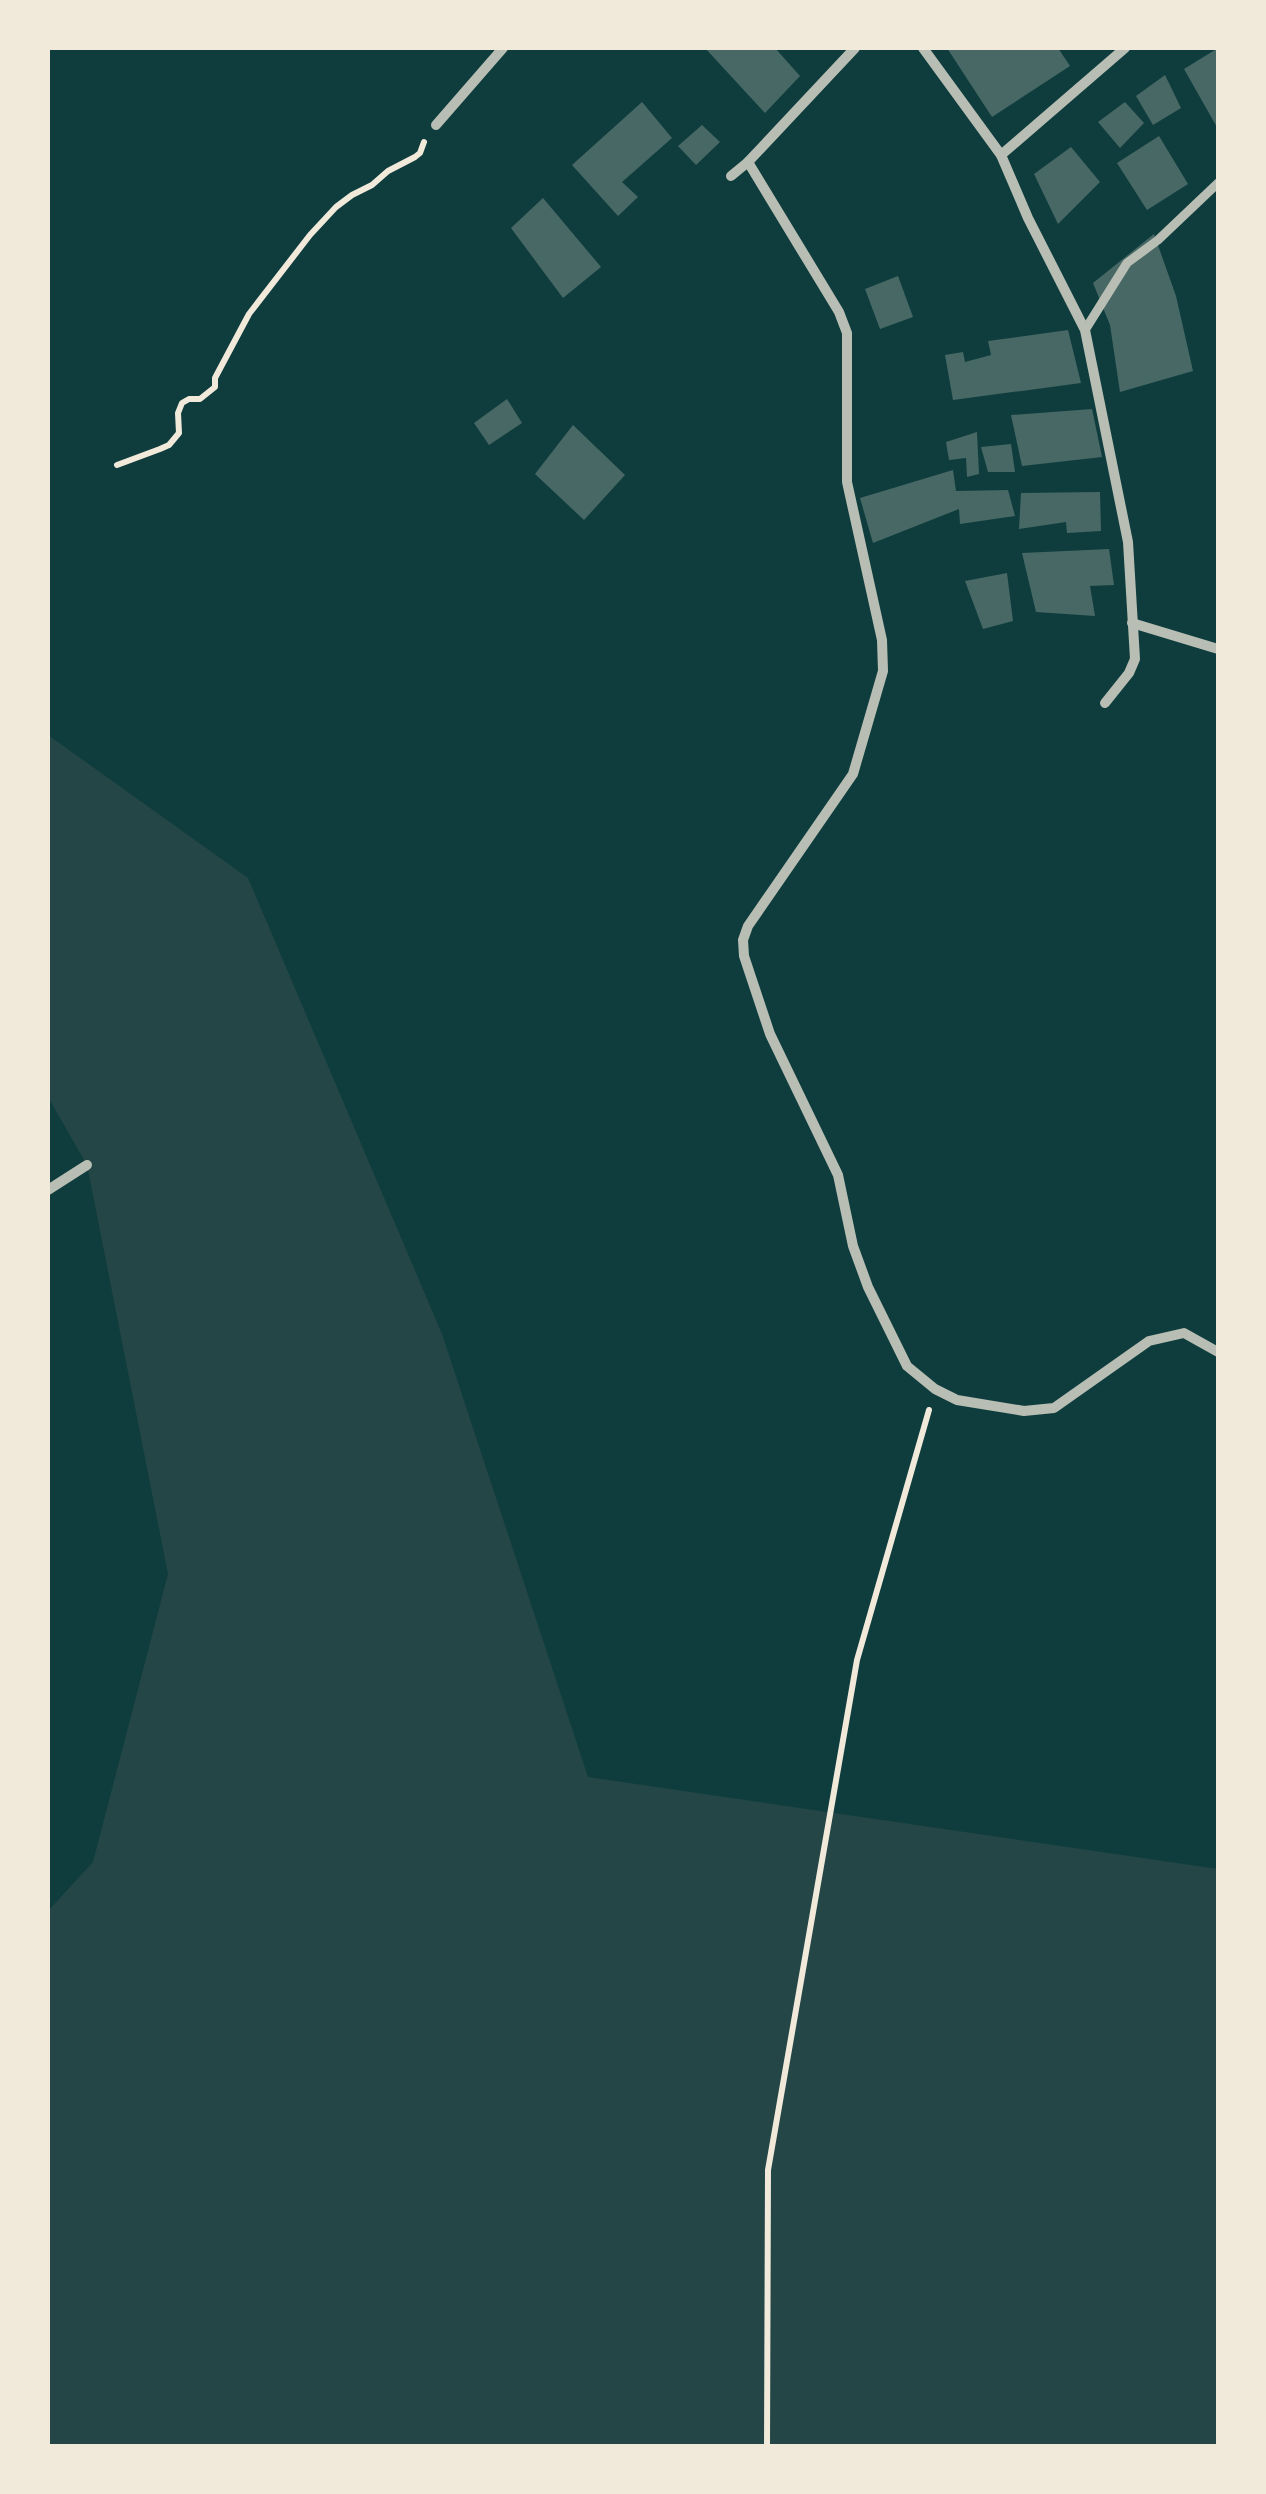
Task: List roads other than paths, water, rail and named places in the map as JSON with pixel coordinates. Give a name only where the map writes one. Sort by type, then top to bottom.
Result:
[{"type":"street","points":[[436,125],[503,48]]},
{"type":"street","points":[[731,176],[855,48]]},
{"type":"street","points":[[924,48],[1001,156],[1085,330],[1128,542],[1135,659],[1129,674],[1105,703]]},
{"type":"street","points":[[1001,156],[1124,48]]},
{"type":"street","points":[[748,162],[839,312],[847,333],[847,482],[882,640],[882,671],[854,774],[748,926],[743,940],[744,956],[770,1034],[838,1175],[853,1246],[868,1287],[907,1366],[936,1390],[979,1405],[1024,1411],[1054,1408],[1149,1341],[1184,1333],[1218,1352]]},
{"type":"street","points":[[1085,330],[1128,264],[1218,183]]},
{"type":"street","points":[[1132,623],[1218,649]]},
{"type":"street","points":[[48,1190],[87,1165]]}]
